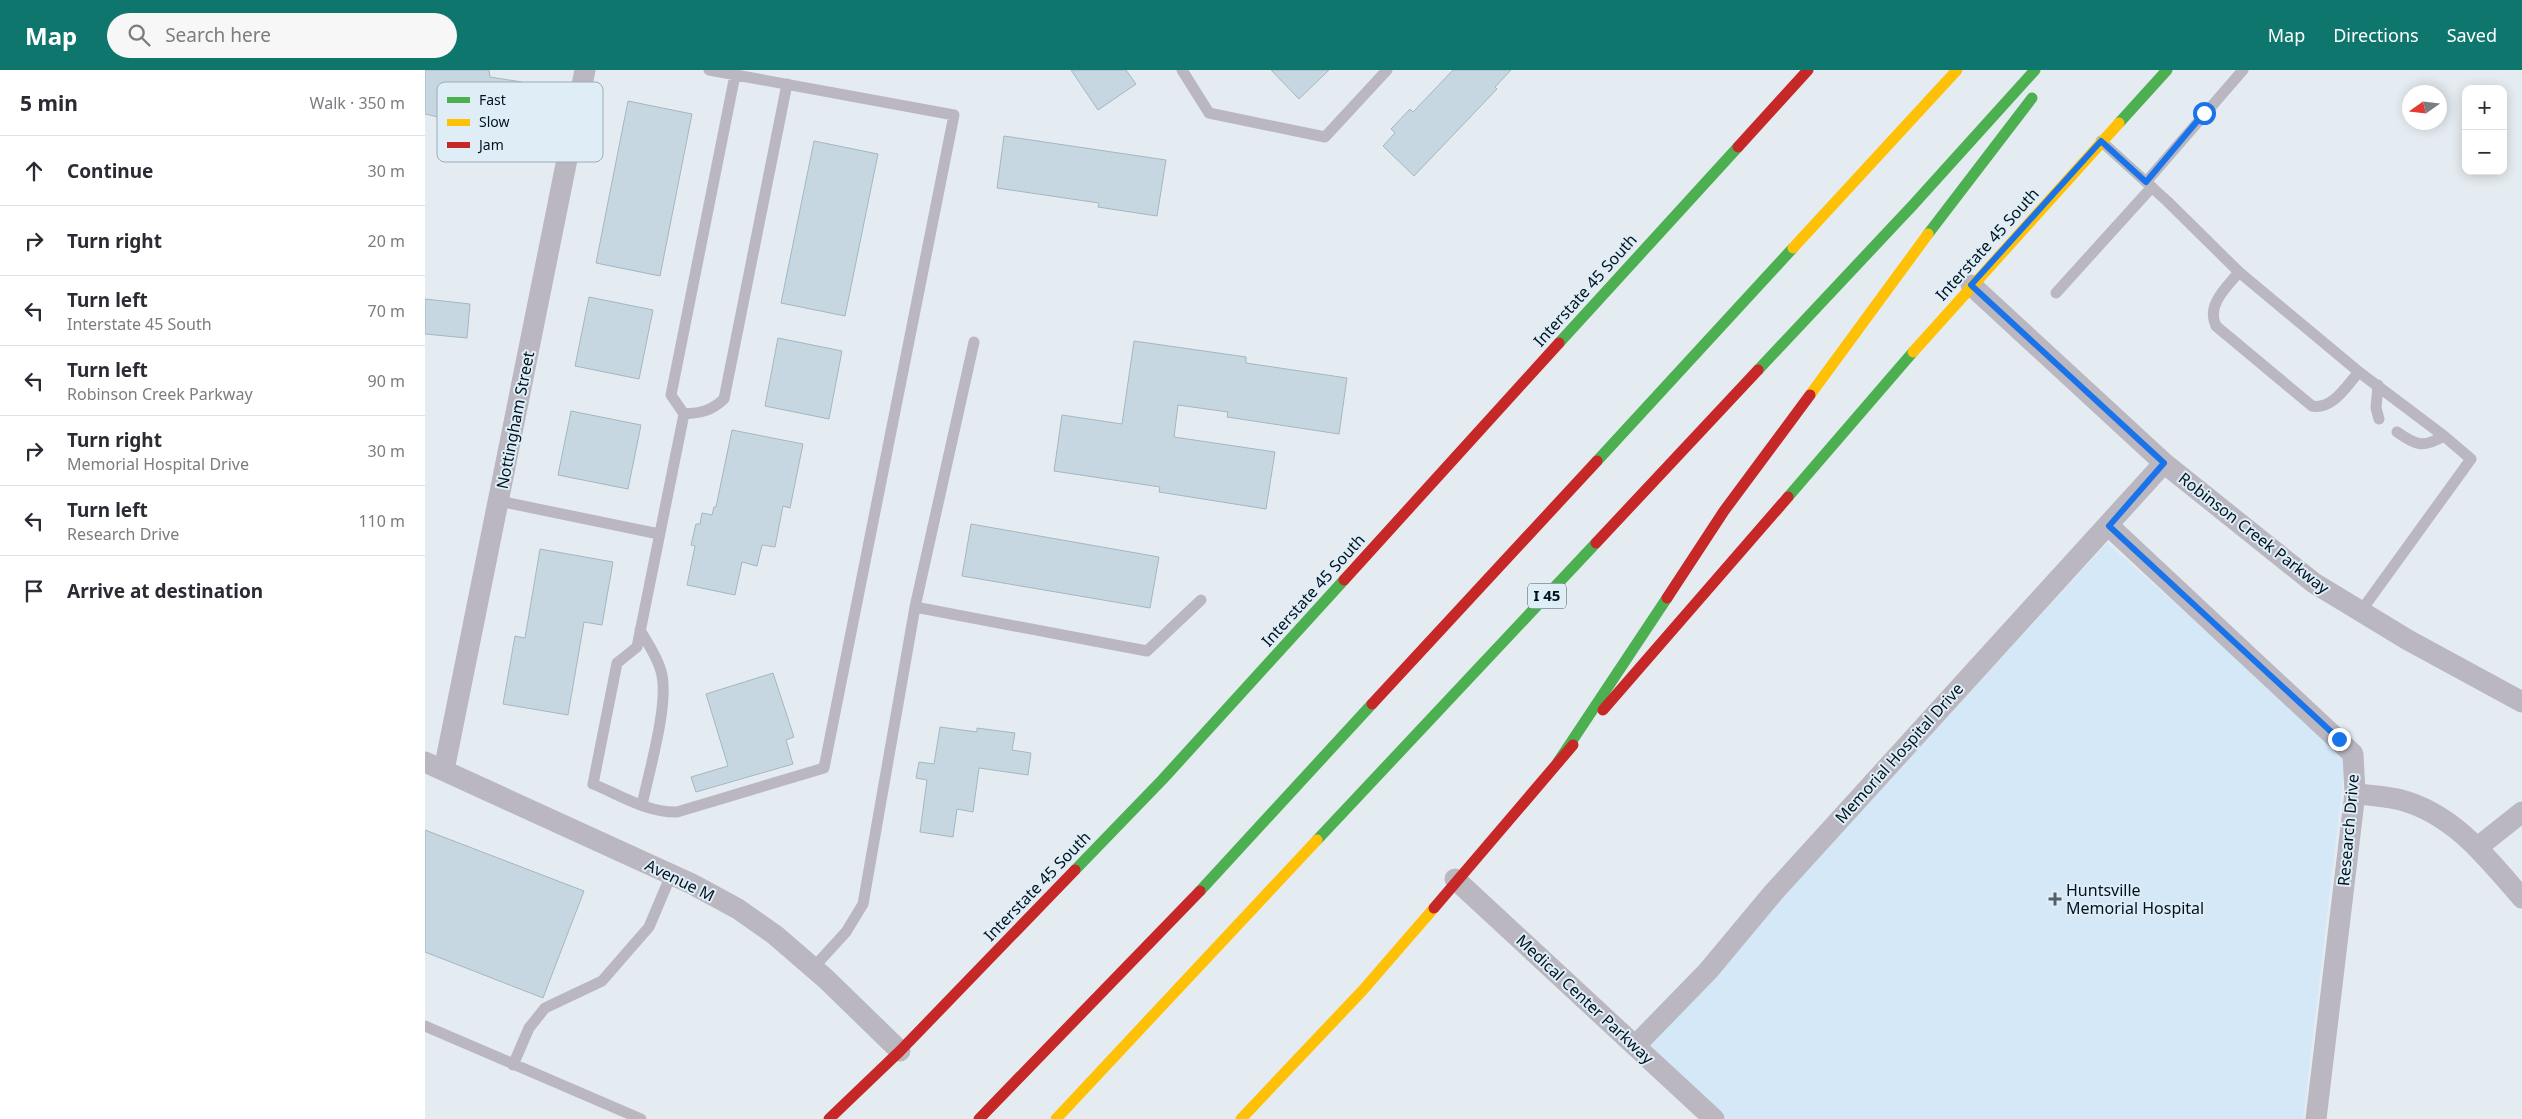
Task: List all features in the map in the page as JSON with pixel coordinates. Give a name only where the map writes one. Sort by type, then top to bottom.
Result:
[{"type":"main road","name":"Interstate 45 South","points":[[829,1119],[900,1051],[1163,779],[1808,70]]},
{"type":"main road","points":[[979,1119],[1205,885],[1957,70]]},
{"type":"main road","name":"I 45","points":[[1055,1119],[1913,206],[2035,70]]},
{"type":"main road","name":"Interstate 45 South","points":[[1241,1119],[1363,990],[1455,879],[1971,285],[2167,70]]},
{"type":"main road","points":[[1558,762],[1724,512],[1919,246],[2042,85]]},
{"type":"street","name":"Nottingham Street","points":[[435,766],[499,500],[567,162]]},
{"type":"street","name":"Robinson Creek Parkway","points":[[1971,285],[2164,463],[2314,583],[2522,702]]},
{"type":"street","name":"Memorial Hospital Drive","points":[[1636,1045],[1707,971],[1938,709],[2109,526],[2164,463]]},
{"type":"street","name":"Research Drive","points":[[2109,526],[2353,754],[2355,793],[2316,1119]]},
{"type":"street","name":"Avenue M","points":[[435,766],[671,875],[738,909],[775,935],[813,968],[900,1051]]},
{"type":"street","points":[[2355,793],[2401,800],[2441,817],[2478,847],[2522,898]]},
{"type":"street","points":[[2478,847],[2522,812]]},
{"type":"street","name":"Medical Center Parkway","points":[[1455,879],[1714,1119]]},
{"type":"lane","points":[[709,70],[954,115],[823,768],[677,812],[655,810],[593,784],[617,663],[637,647],[683,414],[671,395],[735,75]]},
{"type":"lane","points":[[1182,70],[1209,113],[1325,137],[1387,70]]},
{"type":"lane","points":[[2056,293],[2149,185],[2243,70]]},
{"type":"lane","points":[[683,414],[703,413],[714,408],[724,399],[787,84]]},
{"type":"lane","points":[[2101,141],[2239,272],[2359,372],[2444,436],[2471,459],[2361,611]]},
{"type":"lane","points":[[2239,272],[2216,301],[2212,314],[2216,326],[2312,406],[2319,408],[2330,404],[2359,372]]},
{"type":"lane","points":[[813,968],[846,932],[863,904],[915,607],[974,342]]},
{"type":"lane","points":[[2378,385],[2376,408],[2379,419]]},
{"type":"lane","points":[[2397,432],[2419,445],[2429,445],[2444,436]]},
{"type":"lane","points":[[499,500],[659,534]]},
{"type":"lane","points":[[915,607],[1147,651],[1201,600]]},
{"type":"lane","points":[[640,630],[655,656],[661,672],[664,696],[643,805]]},
{"type":"lane","points":[[513,1065],[529,1028],[545,1008],[602,981],[649,927],[671,875]]},
{"type":"lane","points":[[425,1026],[641,1119]]},
{"type":"shaded area","name":"Huntsville Memorial Hospital","points":[[2107,543],[2346,755],[2303,1119],[1727,1119],[1648,1043]]},
{"type":"building","points":[[425,70],[489,70],[490,77],[522,82],[437,82],[437,117],[425,114]]},
{"type":"building","points":[[1071,70],[1126,70],[1136,84],[1098,110]]},
{"type":"building","points":[[1271,70],[1329,70],[1299,99]]},
{"type":"building","points":[[1453,70],[1511,70],[1495,87],[1497,89],[1414,176],[1383,146],[1395,133],[1391,129],[1410,109],[1413,112]]},
{"type":"building","points":[[628,101],[692,114],[660,276],[596,263]]},
{"type":"building","points":[[1004,136],[1166,160],[1157,216],[1098,207],[1099,203],[997,188]]},
{"type":"building","points":[[814,141],[878,154],[845,316],[781,303]]},
{"type":"building","points":[[589,297],[653,310],[639,379],[575,366]]},
{"type":"building","points":[[425,299],[470,304],[467,338],[425,334]]},
{"type":"building","points":[[778,338],[842,351],[829,419],[765,406]]},
{"type":"building","points":[[1134,341],[1246,357],[1246,363],[1347,378],[1339,434],[1227,417],[1228,412],[1178,405],[1174,437],[1275,452],[1266,509],[1159,492],[1160,487],[1054,471],[1062,415],[1122,424]]},
{"type":"building","points":[[571,411],[641,425],[628,489],[558,475]]},
{"type":"building","points":[[732,430],[803,444],[790,508],[783,506],[775,547],[762,545],[757,566],[742,562],[735,595],[687,585],[695,546],[691,545],[696,524],[700,524],[702,513],[712,515],[714,507],[716,507]]},
{"type":"building","points":[[971,524],[1159,557],[1150,608],[962,576]]},
{"type":"building","points":[[540,549],[613,562],[602,625],[584,622],[568,715],[503,704],[515,636],[525,638]]},
{"type":"building","points":[[773,673],[794,737],[786,740],[793,764],[696,792],[691,777],[728,766],[706,694]]},
{"type":"building","points":[[940,727],[977,732],[977,728],[1015,733],[1012,750],[1031,753],[1028,775],[979,768],[973,812],[957,809],[953,837],[920,832],[927,780],[916,778],[919,762],[934,764]]},
{"type":"building","points":[[425,830],[584,891],[543,998],[425,952]]},
{"type":"traffic: fast","points":[[1758,370],[1913,205],[2035,70]]},
{"type":"traffic: fast","points":[[2119,123],[2167,70]]},
{"type":"traffic: fast","points":[[1928,234],[2032,98]]},
{"type":"traffic: fast","points":[[1559,343],[1738,147]]},
{"type":"traffic: fast","points":[[1597,461],[1793,248]]},
{"type":"traffic: fast","points":[[1788,497],[1913,352]]},
{"type":"traffic: fast","points":[[1317,840],[1596,543]]},
{"type":"traffic: fast","points":[[1075,870],[1163,779],[1344,580]]},
{"type":"traffic: fast","points":[[1558,762],[1667,598]]},
{"type":"traffic: fast","points":[[1200,891],[1372,704]]},
{"type":"traffic: slow","points":[[1793,248],[1957,70]]},
{"type":"traffic: slow","points":[[1913,352],[2119,123]]},
{"type":"traffic: slow","points":[[1810,395],[1928,234]]},
{"type":"traffic: slow","points":[[1056,1119],[1317,840]]},
{"type":"traffic: slow","points":[[1241,1119],[1363,990],[1434,908]]},
{"type":"traffic: jam","points":[[1738,147],[1808,70]]},
{"type":"traffic: jam","points":[[1344,580],[1559,343]]},
{"type":"traffic: jam","points":[[1596,543],[1758,370]]},
{"type":"traffic: jam","points":[[1667,598],[1724,511],[1810,395]]},
{"type":"traffic: jam","points":[[1372,704],[1597,461]]},
{"type":"traffic: jam","points":[[1603,710],[1788,497]]},
{"type":"traffic: jam","points":[[1434,908],[1573,745]]},
{"type":"traffic: jam","points":[[829,1119],[900,1051],[1075,870]]},
{"type":"traffic: jam","points":[[979,1119],[1200,891]]},
{"type":"place","name":"Huntsville Memorial Hospital","points":[[2055,899]]},
{"type":"route","points":[[2204,113],[2146,182],[2101,141],[1971,285],[2164,463],[2109,526],[2339,739]]}]
